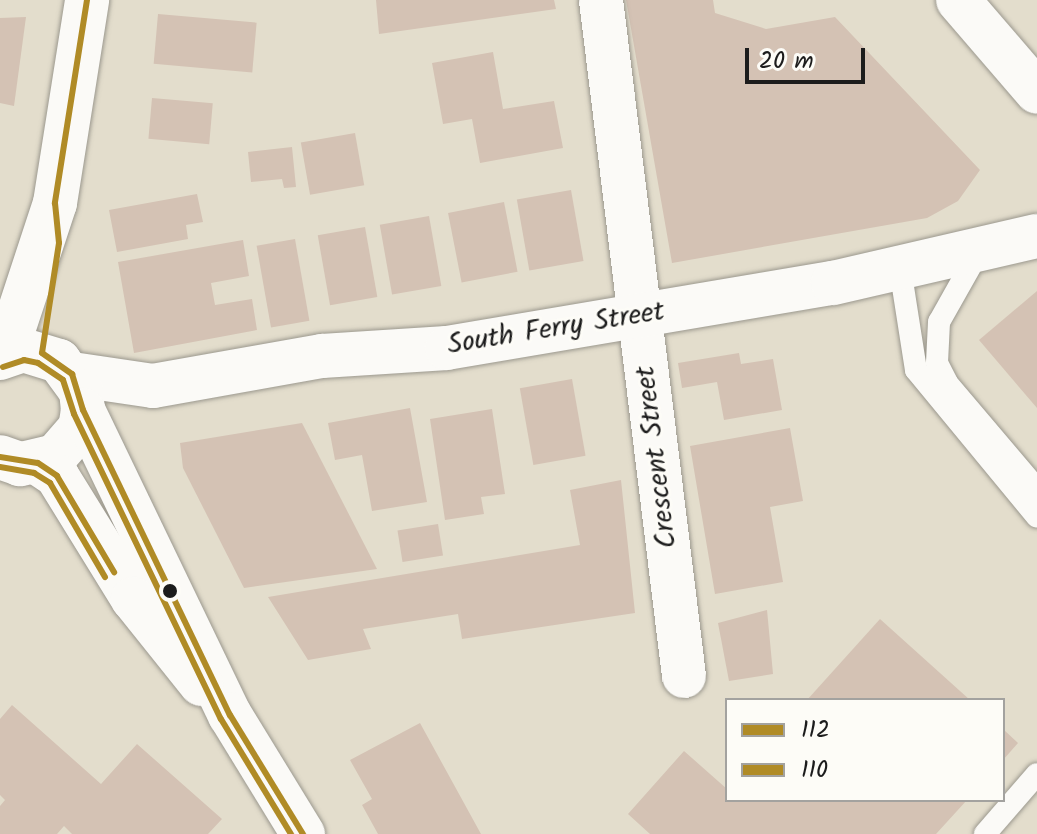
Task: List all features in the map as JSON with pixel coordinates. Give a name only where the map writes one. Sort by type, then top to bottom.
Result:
[{"type":"main road","points":[[19,460],[70,444],[40,370],[55,203],[87,0]]},
{"type":"main road","name":"Crescent Street","points":[[601,0],[684,676]]},
{"type":"main road","points":[[958,0],[1037,92]]},
{"type":"main road","name":"South Ferry Street","points":[[40,370],[153,386],[322,356],[447,348],[900,268],[1037,236]]},
{"type":"main road","points":[[40,370],[296,831]]},
{"type":"main road","points":[[19,460],[57,476],[95,544],[174,654],[230,715]]},
{"type":"lane","points":[[979,251],[939,322],[934,342],[937,363],[947,383],[1037,489]]},
{"type":"lane","points":[[900,268],[916,370],[942,406],[1037,517]]},
{"type":"lane","points":[[985,834],[1037,774]]},
{"type":"building","points":[[376,0],[554,0],[556,9],[379,34]]},
{"type":"building","points":[[626,0],[713,0],[715,13],[766,29],[835,17],[980,170],[958,201],[927,218],[672,263]]},
{"type":"building","points":[[158,14],[257,23],[252,72],[154,64]]},
{"type":"building","points":[[26,17],[14,106],[0,103],[0,18]]},
{"type":"building","points":[[493,52],[503,109],[554,101],[563,148],[480,163],[472,119],[443,124],[432,63]]},
{"type":"building","points":[[152,98],[213,103],[209,144],[148,139]]},
{"type":"building","points":[[355,133],[364,185],[310,195],[301,143]]},
{"type":"building","points":[[292,147],[296,187],[284,188],[282,179],[251,182],[248,152]]},
{"type":"building","points":[[571,190],[584,261],[529,270],[517,200]]},
{"type":"building","points":[[197,194],[203,222],[186,225],[188,239],[117,252],[109,210]]},
{"type":"building","points":[[504,202],[518,272],[462,283],[448,213]]},
{"type":"building","points":[[429,216],[441,286],[392,295],[380,225]]},
{"type":"building","points":[[365,227],[377,297],[330,305],[318,235]]},
{"type":"building","points":[[295,239],[309,321],[271,328],[257,246]]},
{"type":"building","points":[[243,240],[249,276],[211,283],[215,305],[252,299],[257,330],[134,353],[118,262]]},
{"type":"building","points":[[1037,291],[1037,408],[979,340]]},
{"type":"building","points":[[739,353],[741,364],[773,359],[782,410],[724,420],[717,382],[682,388],[678,363]]},
{"type":"building","points":[[572,379],[586,456],[533,465],[520,388]]},
{"type":"building","points":[[410,408],[427,502],[372,511],[362,455],[335,460],[328,423]]},
{"type":"building","points":[[492,409],[505,494],[481,497],[484,514],[445,520],[430,419]]},
{"type":"building","points":[[302,423],[377,569],[244,588],[183,468],[180,443]]},
{"type":"building","points":[[790,428],[803,501],[770,507],[783,582],[715,594],[690,446]]},
{"type":"building","points":[[621,480],[635,613],[462,639],[458,614],[363,629],[371,649],[308,660],[268,597],[580,545],[570,490]]},
{"type":"building","points":[[438,524],[443,556],[403,562],[398,530]]},
{"type":"building","points":[[767,610],[773,674],[729,681],[718,623]]},
{"type":"building","points":[[880,619],[968,698],[809,698]]},
{"type":"building","points":[[12,705],[101,784],[137,744],[222,819],[208,834],[72,834],[64,826],[57,834],[0,834],[0,806],[5,800],[0,795],[0,719]]},
{"type":"building","points":[[420,723],[481,834],[378,834],[362,805],[372,799],[350,760]]},
{"type":"building","points":[[1005,731],[1018,743],[1005,758]]},
{"type":"building","points":[[684,751],[725,787],[725,802],[965,802],[936,834],[650,834],[628,814]]},
{"type":"transit line","name":"112","points":[[87,0],[55,203],[59,243],[42,353],[72,374],[83,410],[230,715],[303,834]]},
{"type":"transit line","name":"110","points":[[3,367],[24,360],[38,363],[63,380],[74,414],[221,719],[291,834]]},
{"type":"transit line","name":"112","points":[[0,457],[38,463],[57,476],[114,572]]},
{"type":"transit line","name":"110","points":[[0,467],[34,473],[50,483],[105,577]]}]
